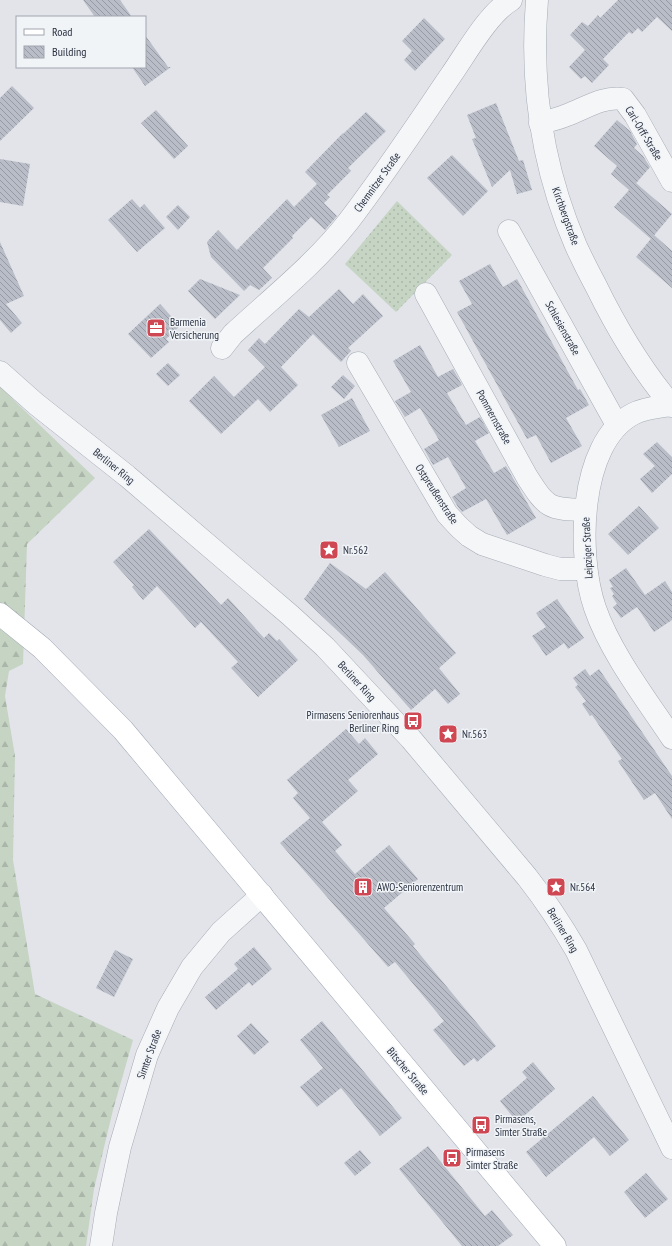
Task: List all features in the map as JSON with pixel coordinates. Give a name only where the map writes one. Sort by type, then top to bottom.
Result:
[{"type":"main road","name":"Bitscher Straße","points":[[0,614],[42,648],[123,730],[555,1246]]},
{"type":"street","name":"Chemnitzer Straße","points":[[222,348],[233,334],[323,251],[342,229],[375,185],[478,36],[498,9],[511,0]]},
{"type":"street","name":"Kirchbergstraße","points":[[537,0],[535,25],[536,89],[540,123],[552,178],[576,245],[624,340],[645,372],[672,406]]},
{"type":"street","name":"Carl-Orff-Straße","points":[[540,123],[568,115],[601,100],[614,98],[623,99],[636,115],[672,181]]},
{"type":"street","name":"Schlesienstraße","points":[[509,231],[617,426]]},
{"type":"street","name":"Pommernstraße","points":[[426,294],[539,496],[554,508],[562,510],[585,510]]},
{"type":"street","name":"Ostpreußenstraße","points":[[358,363],[447,514],[459,527],[469,536],[482,544],[544,565],[560,569],[586,569]]},
{"type":"street","name":"Berliner Ring","points":[[0,372],[36,404],[127,476],[290,614],[325,647],[411,739],[527,877],[562,925],[579,956],[672,1148]]},
{"type":"street","name":"Leipziger Straße","points":[[672,406],[647,409],[633,414],[617,426],[606,439],[596,457],[585,510],[584,532],[586,569],[595,608],[607,638],[638,688],[672,738]]},
{"type":"street","name":"Simter Straße","points":[[101,1246],[106,1213],[120,1147],[147,1055],[168,1008],[192,967],[221,932],[262,895]]},
{"type":"green space","points":[[397,201],[452,255],[396,312],[345,264]]},
{"type":"green space","points":[[0,387],[95,478],[27,544],[23,664],[9,671],[5,696],[15,756],[13,860],[35,994],[133,1040],[113,1110],[94,1189],[86,1246],[0,1246]]},
{"type":"building","points":[[83,0],[120,0],[131,16],[94,16]]},
{"type":"building","points":[[618,0],[672,0],[672,31],[657,17],[642,32],[638,28],[632,34],[629,32],[603,59],[609,65],[592,83],[585,76],[581,79],[569,67],[585,50],[570,35],[582,22],[588,26],[598,15],[600,18]]},
{"type":"building","points":[[424,18],[445,39],[415,71],[404,60],[412,51],[402,41]]},
{"type":"building","points":[[146,36],[168,67],[171,67],[145,86],[133,68],[146,68]]},
{"type":"building","points":[[12,86],[34,108],[0,141],[0,98]]},
{"type":"building","points":[[496,103],[519,161],[523,160],[532,190],[517,194],[510,170],[492,187],[472,139],[476,138],[467,115]]},
{"type":"building","points":[[156,110],[188,146],[174,159],[141,123]]},
{"type":"building","points":[[366,112],[386,131],[348,168],[351,171],[327,195],[330,197],[324,203],[337,216],[325,230],[311,217],[292,236],[293,238],[263,268],[272,278],[259,290],[250,285],[244,291],[211,257],[207,242],[218,230],[237,250],[287,199],[294,207],[317,184],[305,172]]},
{"type":"building","points":[[617,120],[630,131],[637,144],[634,148],[643,156],[650,167],[636,183],[672,214],[651,239],[614,207],[629,190],[611,174],[617,166],[594,146]]},
{"type":"building","points":[[452,155],[488,191],[463,216],[427,178]]},
{"type":"building","points":[[0,159],[30,164],[23,206],[0,202]]},
{"type":"building","points":[[132,199],[140,208],[144,204],[165,228],[137,252],[108,220]]},
{"type":"building","points":[[178,205],[190,217],[178,230],[166,217]]},
{"type":"building","points":[[654,235],[672,251],[672,288],[636,257]]},
{"type":"building","points":[[0,242],[24,296],[6,304],[22,323],[11,333],[0,320]]},
{"type":"building","points":[[490,264],[503,287],[517,279],[578,390],[580,389],[589,405],[566,418],[582,446],[551,463],[536,435],[527,439],[457,312],[472,304],[459,281]]},
{"type":"building","points":[[200,279],[240,295],[215,319],[188,291]]},
{"type":"building","points":[[339,289],[353,304],[363,294],[383,316],[348,348],[351,351],[341,362],[313,334],[281,367],[298,385],[270,412],[258,399],[221,434],[189,401],[214,376],[234,397],[265,367],[248,350],[259,338],[265,344],[299,309],[309,317]]},
{"type":"building","points":[[160,304],[180,326],[166,339],[169,342],[151,358],[128,334]]},
{"type":"building","points":[[420,345],[438,377],[453,369],[462,385],[447,393],[466,425],[480,417],[489,433],[475,441],[494,473],[506,466],[536,518],[507,535],[486,499],[462,512],[452,497],[466,488],[448,457],[433,465],[424,449],[439,440],[420,408],[405,417],[395,401],[411,392],[393,361]]},
{"type":"building","points":[[168,363],[180,375],[168,386],[156,374]]},
{"type":"building","points":[[343,375],[355,386],[344,399],[331,387]]},
{"type":"building","points":[[352,398],[370,431],[339,447],[321,415]]},
{"type":"building","points":[[657,442],[672,457],[672,474],[652,493],[640,479],[655,466],[643,454]]},
{"type":"building","points":[[639,506],[659,528],[628,555],[608,534]]},
{"type":"building","points":[[149,529],[221,605],[228,598],[264,638],[269,633],[277,641],[279,639],[298,660],[258,697],[231,668],[238,662],[201,622],[195,628],[157,586],[143,600],[132,587],[134,585],[113,562]]},
{"type":"building","points":[[330,563],[366,589],[385,572],[456,653],[439,668],[460,694],[448,704],[435,689],[411,710],[363,655],[304,599]]},
{"type":"building","points":[[626,568],[645,595],[665,581],[672,592],[672,620],[654,632],[637,607],[621,618],[613,607],[617,604],[612,596],[614,594],[610,588],[613,587],[609,580]]},
{"type":"building","points":[[557,599],[584,638],[568,649],[564,643],[546,656],[532,636],[546,627],[536,613]]},
{"type":"building","points":[[585,669],[590,676],[599,669],[672,776],[672,819],[655,793],[644,800],[618,761],[622,759],[592,715],[590,716],[582,704],[586,701],[575,687],[578,685],[573,678]]},
{"type":"building","points":[[346,729],[359,744],[365,738],[378,754],[348,780],[358,791],[322,822],[342,845],[335,851],[355,874],[389,845],[418,879],[384,908],[415,944],[413,946],[496,1046],[477,1062],[474,1058],[464,1066],[433,1030],[444,1021],[395,962],[388,967],[280,843],[310,818],[293,798],[298,793],[287,780]]},
{"type":"building","points":[[254,947],[272,969],[252,986],[249,982],[216,1010],[205,997],[238,969],[234,964]]},
{"type":"building","points":[[115,950],[133,959],[114,997],[96,988]]},
{"type":"building","points":[[322,1021],[402,1118],[380,1136],[341,1088],[317,1107],[300,1087],[323,1068],[300,1040]]},
{"type":"building","points":[[251,1023],[269,1042],[254,1055],[237,1036]]},
{"type":"building","points":[[533,1062],[555,1089],[517,1122],[500,1101],[527,1078],[522,1072]]},
{"type":"building","points":[[593,1096],[629,1140],[610,1156],[594,1137],[546,1177],[526,1152]]},
{"type":"building","points":[[428,1146],[485,1216],[492,1210],[513,1235],[498,1246],[462,1246],[399,1169]]},
{"type":"building","points":[[360,1150],[371,1163],[355,1176],[344,1163]]},
{"type":"building","points":[[646,1173],[668,1199],[645,1218],[624,1192]]},
{"type":"place","name":"Barmenia Versicherung","points":[[156,328]]},
{"type":"place","name":"Nr.562","points":[[329,550]]},
{"type":"place","name":"Pirmasens Seniorenhaus Berliner Ring","points":[[413,721]]},
{"type":"place","name":"Nr.563","points":[[448,734]]},
{"type":"place","name":"AWO-Seniorenzentrum","points":[[363,887]]},
{"type":"place","name":"Nr.564","points":[[556,887]]},
{"type":"place","name":"Pirmasens, Simter Straße","points":[[481,1125]]},
{"type":"place","name":"Pirmasens Simter Straße","points":[[452,1158]]}]
